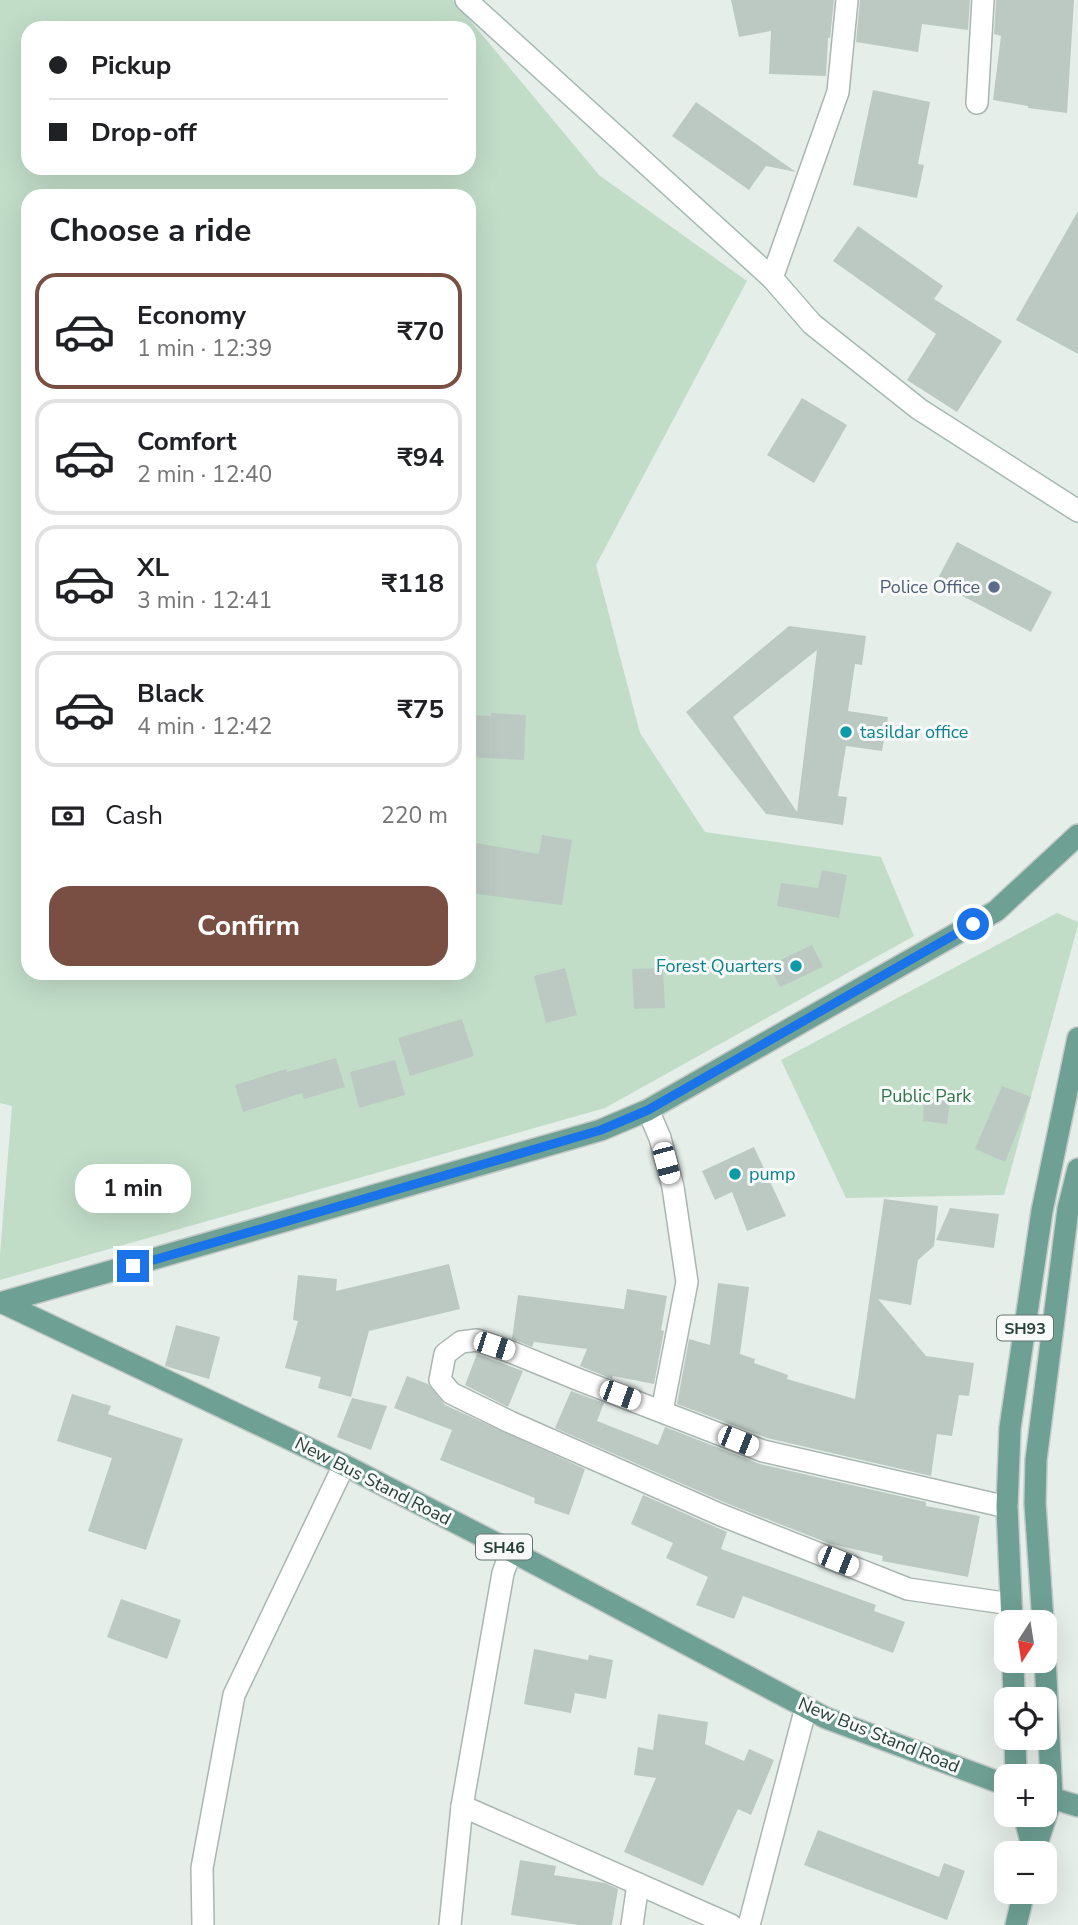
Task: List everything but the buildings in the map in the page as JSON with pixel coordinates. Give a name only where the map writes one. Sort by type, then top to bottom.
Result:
[{"type":"main road","points":[[1,1303],[601,1130],[648,1110],[996,911],[1078,835]]},
{"type":"main road","name":"SH93","points":[[1011,1610],[1007,1507],[1010,1428],[1042,1211],[1078,1038]]},
{"type":"main road","name":"SH93","points":[[1042,1610],[1035,1503],[1036,1460],[1068,1209],[1078,1169]]},
{"type":"main road","name":"New Bus Stand Road","points":[[1,1303],[344,1465],[511,1550],[826,1718],[994,1781]]},
{"type":"main road","points":[[1045,1673],[1048,1764]]},
{"type":"main road","points":[[1057,1799],[1078,1806]]},
{"type":"main road","points":[[1016,1925],[1021,1904]]},
{"type":"street","points":[[467,0],[772,278],[812,324],[919,409],[1078,511]]},
{"type":"street","points":[[772,278],[838,92],[847,0]]},
{"type":"street","points":[[976,103],[983,0]]},
{"type":"street","points":[[648,1110],[660,1138],[673,1187],[687,1282],[662,1411]]},
{"type":"street","points":[[998,1610],[908,1590],[721,1515],[510,1422],[451,1393],[440,1380],[445,1354],[461,1342],[477,1340],[763,1451],[1007,1507]]},
{"type":"street","points":[[202,1925],[202,1868],[234,1695],[344,1465]]},
{"type":"street","points":[[450,1925],[462,1806],[503,1573],[511,1550]]},
{"type":"street","points":[[749,1925],[806,1707]]},
{"type":"street","points":[[462,1806],[731,1925]]},
{"type":"street","points":[[632,1925],[638,1884]]},
{"type":"green space","points":[[0,0],[453,0],[471,21],[21,21],[21,175],[476,175],[476,28],[599,175],[747,281],[596,565],[640,733],[705,832],[881,857],[914,936],[605,1108],[0,1280],[12,1106],[0,1103]]},
{"type":"green space","name":"Public Park","points":[[1057,913],[1078,922],[1078,925],[1004,1195],[846,1198],[781,1060]]},
{"type":"place","name":"Police Office","points":[[994,587]]},
{"type":"place","name":"tasildar office","points":[[846,732]]},
{"type":"place","name":"Forest Quarters","points":[[796,966]]},
{"type":"place","name":"pump","points":[[735,1174]]},
{"type":"route","points":[[133,1266],[601,1130],[648,1110],[973,924]]}]
